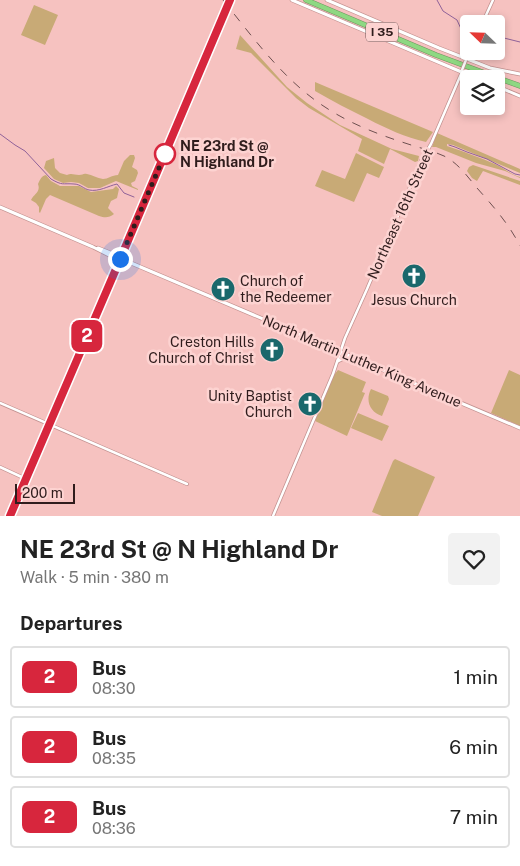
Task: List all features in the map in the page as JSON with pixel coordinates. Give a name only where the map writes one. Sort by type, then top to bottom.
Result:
[{"type":"highway","name":"I 35","points":[[306,0],[436,55],[480,72],[520,84]]},
{"type":"highway","name":"I 35","points":[[315,1],[453,59],[520,84]]},
{"type":"main road","points":[[10,516],[230,0]]},
{"type":"main road","points":[[292,0],[460,70]]},
{"type":"main road","points":[[327,0],[460,57]]},
{"type":"main road","points":[[466,60],[490,68],[520,74]]},
{"type":"main road","points":[[505,90],[520,96]]},
{"type":"main road","name":"North Martin Luther King Avenue","points":[[0,207],[520,428]]},
{"type":"main road","points":[[338,361],[349,356]]},
{"type":"street","points":[[486,15],[493,0]]},
{"type":"street","name":"Northeast 16th Street","points":[[462,70],[466,60]]},
{"type":"street","name":"Northeast 16th Street","points":[[273,516],[338,361],[345,338],[413,178],[431,144],[460,76]]},
{"type":"street","points":[[0,403],[187,484]]},
{"type":"street","points":[[0,468],[26,479]]},
{"type":"shaded area","points":[[34,5],[58,15],[45,45],[21,35]]},
{"type":"shaded area","points":[[240,35],[287,87],[307,103],[340,125],[392,149],[419,156],[418,161],[415,162],[390,149],[384,164],[358,151],[362,139],[309,108],[296,98],[251,53],[236,49]]},
{"type":"shaded area","points":[[315,82],[433,132],[426,142],[396,132],[315,91]]},
{"type":"shaded area","points":[[437,133],[520,169],[520,173],[447,144],[447,146],[495,164],[520,178],[505,171],[432,147]]},
{"type":"shaded area","points":[[356,153],[384,167],[379,178],[367,173],[354,202],[315,186],[322,170],[345,179]]},
{"type":"shaded area","points":[[130,155],[134,155],[132,167],[138,173],[135,181],[131,183],[138,190],[116,181],[100,188],[88,188],[79,183],[63,183],[54,179],[44,168],[46,161],[54,158],[55,168],[60,173],[67,175],[86,174],[105,179],[118,175],[124,161]]},
{"type":"shaded area","points":[[473,165],[520,181],[520,185],[483,171],[477,181],[467,171]]},
{"type":"shaded area","points":[[46,175],[51,181],[60,186],[79,186],[91,192],[113,189],[116,186],[119,189],[117,198],[111,201],[108,208],[114,214],[109,217],[101,217],[50,195],[46,199],[40,213],[39,207],[31,200],[38,191],[40,180]]},
{"type":"shaded area","points":[[338,370],[366,382],[362,392],[365,393],[347,436],[315,421],[334,375]]},
{"type":"shaded area","points":[[509,370],[520,375],[520,426],[491,413]]},
{"type":"shaded area","points":[[371,389],[388,396],[389,399],[382,416],[374,412],[370,406],[368,398]]},
{"type":"shaded area","points":[[358,413],[389,426],[382,441],[351,428]]},
{"type":"shaded area","points":[[395,459],[435,477],[418,516],[382,516],[372,512]]},
{"type":"waterway","points":[[437,0],[443,11],[457,20],[460,27]]},
{"type":"waterway","points":[[505,38],[520,42]]},
{"type":"waterway","points":[[0,134],[25,151],[55,181],[62,184],[76,184],[93,190],[100,190],[117,184],[124,193],[134,197]]},
{"type":"waterway","points":[[449,145],[487,159],[520,175]]},
{"type":"railway","points":[[223,0],[271,59],[312,98],[337,115],[357,125],[440,154],[454,162],[500,216],[520,246]]},
{"type":"bus line","name":"2","points":[[10,516],[230,0]]},
{"type":"place","name":"NE 23rd St @ N Highland Dr","points":[[165,154]]},
{"type":"place","name":"Jesus Church","points":[[414,276]]},
{"type":"place","name":"Church of the Redeemer","points":[[223,289]]},
{"type":"place","name":"Creston Hills Church of Christ","points":[[272,350]]},
{"type":"place","name":"Unity Baptist Church","points":[[310,404]]},
{"type":"route","points":[[120,259],[165,154]]}]
